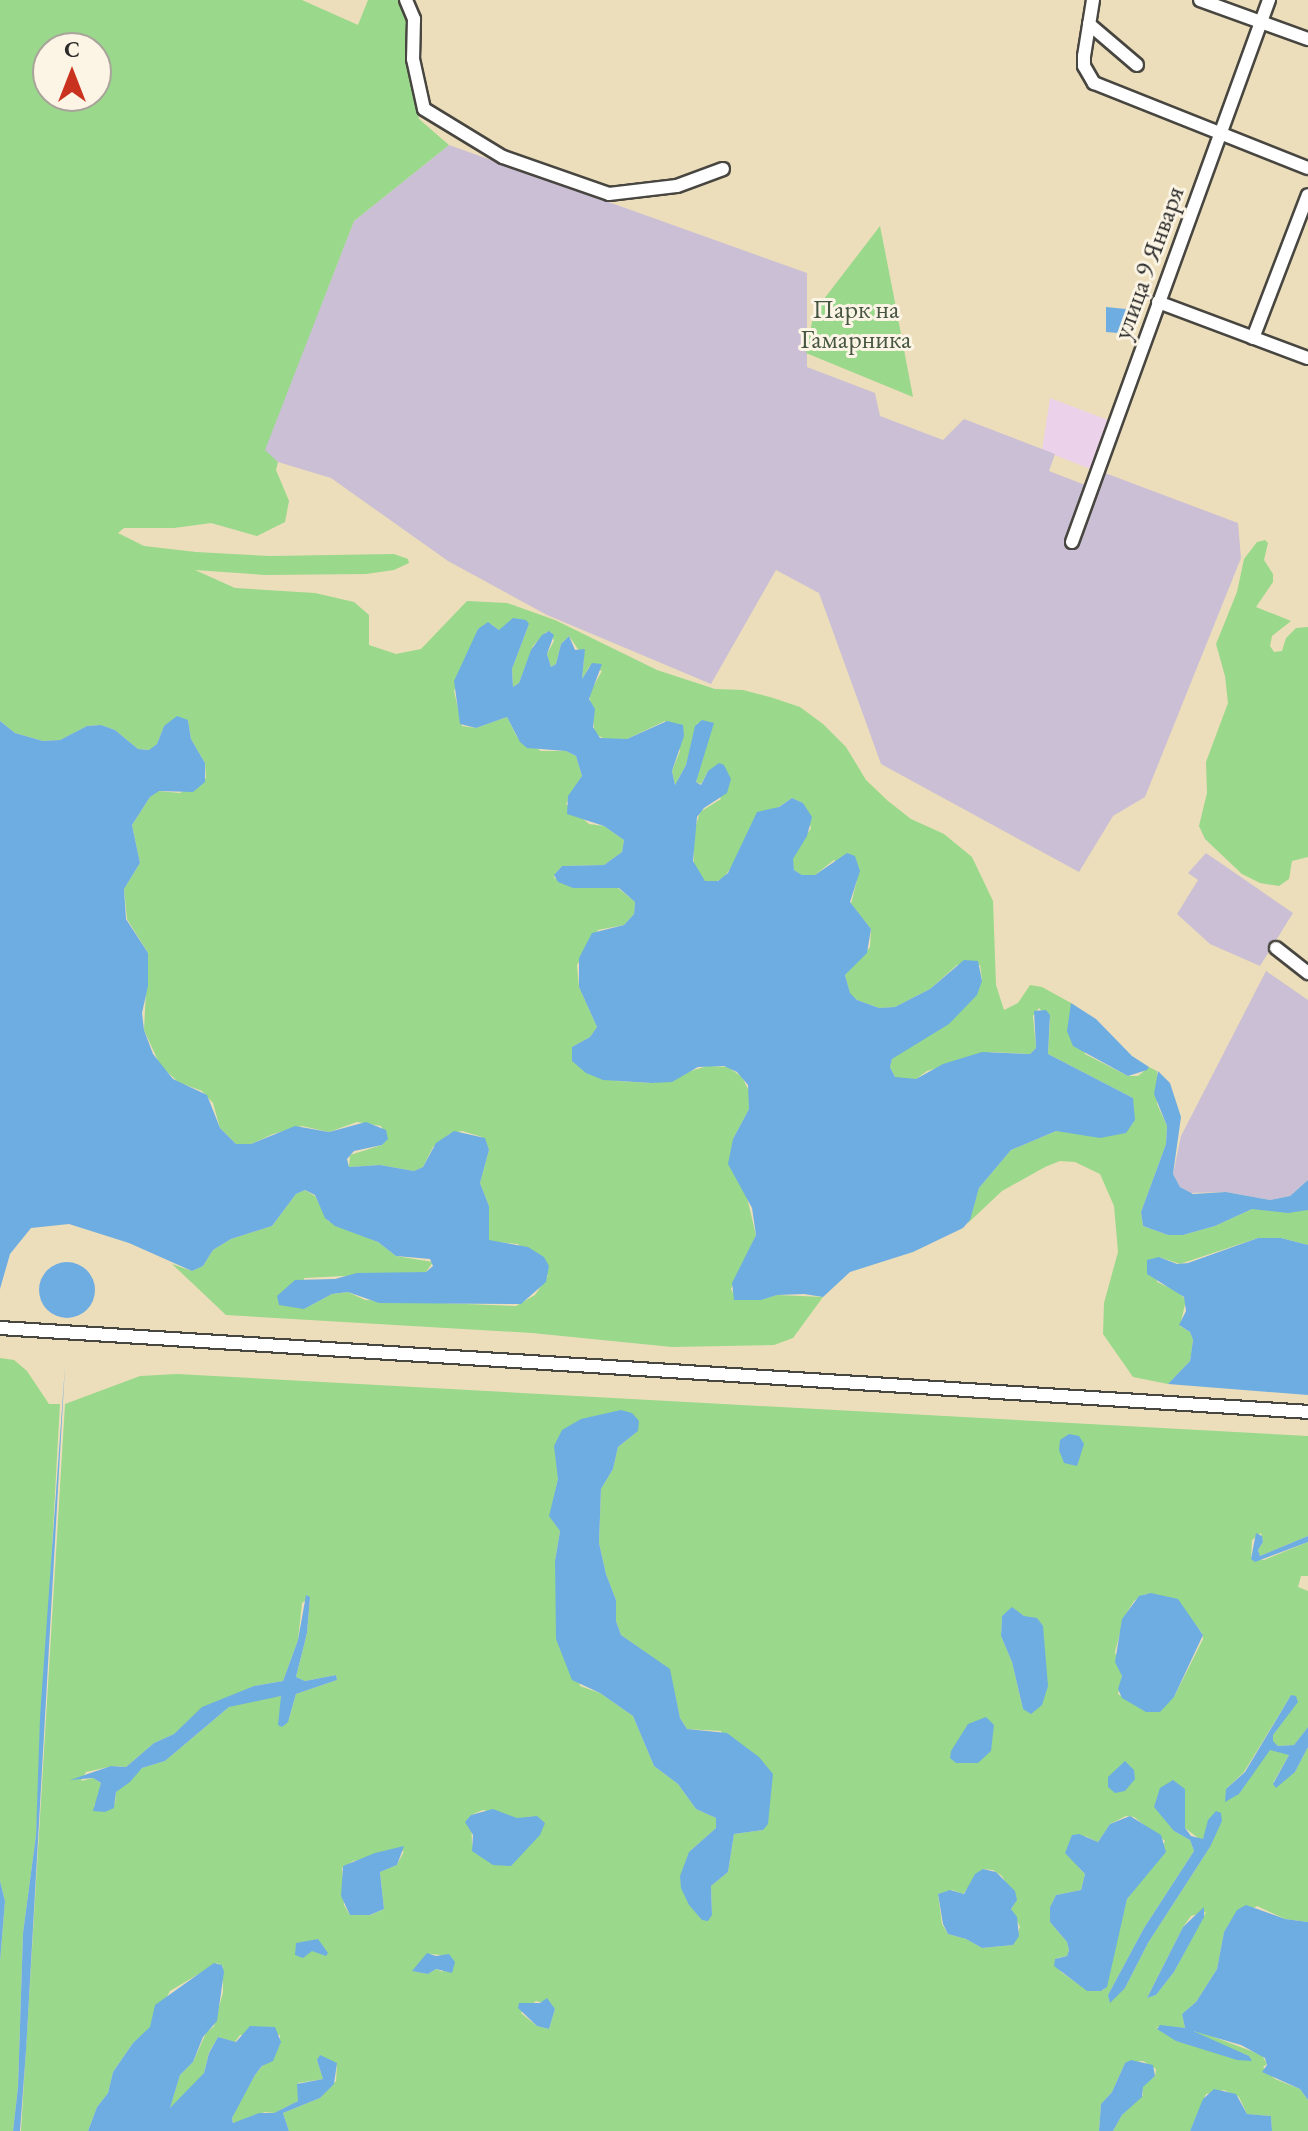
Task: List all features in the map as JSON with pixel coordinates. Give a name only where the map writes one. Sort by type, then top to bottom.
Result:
[{"type":"street","points":[[406,0],[414,19],[413,59],[424,109],[503,157],[609,194],[677,186],[723,169]]},
{"type":"street","points":[[1093,0],[1084,66],[1094,83],[1308,168]]},
{"type":"street","points":[[1200,0],[1308,39]]},
{"type":"street","name":"улица 9 Января","points":[[1072,542],[1269,0]]},
{"type":"street","points":[[1089,24],[1137,65]]},
{"type":"street","points":[[1253,338],[1308,195]]},
{"type":"street","points":[[1158,302],[1308,358]]},
{"type":"street","points":[[1276,948],[1308,973]]},
{"type":"street","points":[[0,1328],[1308,1412]]},
{"type":"shaded area","points":[[449,145],[807,273],[807,367],[875,393],[880,416],[943,440],[964,419],[1055,454],[1049,471],[1098,490],[1105,473],[1238,523],[1241,558],[1145,797],[1113,816],[1079,872],[881,764],[819,593],[776,570],[711,684],[547,615],[448,561],[331,478],[278,462],[264,450],[354,221]]},
{"type":"shaded area","points":[[1050,398],[1111,421],[1093,470],[1042,450]]},
{"type":"shaded area","points":[[1206,853],[1293,913],[1260,966],[1210,944],[1177,914],[1198,880],[1188,873]]},
{"type":"shaded area","points":[[1266,971],[1308,1000],[1308,1180],[1290,1196],[1270,1200],[1226,1192],[1190,1193],[1180,1187],[1173,1174],[1181,1136]]},
{"type":"green space","points":[[0,0],[302,0],[358,25],[368,0],[398,0],[406,18],[406,58],[419,119],[449,145],[354,221],[265,450],[278,462],[276,470],[289,501],[285,522],[257,536],[211,523],[174,528],[124,528],[118,533],[144,546],[196,552],[270,556],[394,554],[408,559],[409,563],[394,570],[366,574],[265,575],[195,570],[235,588],[315,593],[354,602],[369,615],[369,645],[396,654],[421,649],[467,601],[507,603],[555,620],[657,670],[715,689],[743,690],[800,707],[846,747],[866,780],[888,801],[911,819],[944,834],[972,857],[993,901],[996,985],[1004,1010],[1018,1003],[1030,985],[1042,987],[1071,1003],[1085,1054],[1128,1076],[1138,1076],[1149,1067],[1157,1071],[1157,1104],[1167,1126],[1166,1144],[1141,1212],[1143,1226],[1168,1235],[1183,1235],[1215,1226],[1252,1209],[1308,1210],[1308,1245],[1281,1238],[1258,1238],[1180,1264],[1159,1257],[1157,1282],[1177,1291],[1186,1300],[1180,1326],[1190,1332],[1193,1340],[1190,1361],[1168,1384],[1133,1377],[1103,1334],[1104,1303],[1118,1252],[1114,1206],[1100,1174],[1075,1162],[1060,1161],[1002,1191],[968,1223],[979,1188],[1011,1150],[1056,1131],[1081,1133],[1133,1124],[1133,1098],[1048,1054],[1050,1020],[1039,1008],[1033,1016],[1036,1048],[1030,1054],[992,1052],[927,1071],[916,1079],[896,1079],[890,1067],[892,1059],[982,980],[980,965],[957,965],[930,989],[895,1007],[879,1008],[857,1000],[850,994],[845,975],[870,947],[871,929],[851,904],[857,880],[834,860],[815,875],[802,875],[794,870],[792,859],[811,828],[803,803],[792,798],[777,808],[724,877],[714,883],[705,881],[694,866],[693,835],[700,812],[721,799],[708,771],[701,784],[696,782],[702,757],[698,722],[686,765],[675,785],[672,771],[680,751],[665,721],[627,739],[607,740],[595,734],[589,694],[602,671],[589,667],[582,679],[584,658],[569,636],[561,644],[556,664],[551,667],[547,654],[554,641],[551,632],[546,632],[533,646],[519,683],[513,687],[512,669],[529,624],[499,630],[491,624],[478,629],[454,691],[462,726],[476,728],[507,717],[517,737],[541,751],[566,751],[576,756],[582,776],[566,804],[589,824],[604,826],[624,840],[622,852],[604,865],[562,866],[555,874],[554,878],[587,888],[618,888],[635,902],[634,914],[624,925],[598,930],[577,965],[579,987],[597,1027],[590,1037],[572,1047],[616,1081],[652,1083],[707,1066],[728,1067],[742,1077],[749,1091],[749,1109],[733,1139],[756,1235],[731,1289],[737,1300],[760,1300],[777,1295],[823,1297],[793,1338],[774,1345],[672,1347],[532,1333],[226,1315],[172,1264],[192,1271],[203,1266],[213,1250],[231,1239],[272,1226],[296,1194],[305,1190],[315,1196],[328,1221],[378,1242],[396,1256],[433,1262],[426,1272],[304,1278],[304,1309],[332,1294],[348,1292],[365,1300],[516,1306],[535,1295],[548,1276],[518,1244],[489,1241],[489,1206],[480,1183],[489,1150],[482,1137],[462,1131],[449,1134],[433,1147],[423,1167],[414,1171],[380,1165],[349,1167],[350,1155],[382,1145],[387,1139],[381,1126],[357,1122],[329,1132],[302,1126],[251,1144],[236,1144],[220,1128],[213,1103],[202,1091],[178,1082],[160,1065],[144,1030],[148,953],[127,919],[124,889],[140,863],[132,825],[150,797],[158,791],[180,793],[206,778],[205,763],[191,739],[188,720],[164,726],[157,744],[150,750],[138,749],[115,730],[101,725],[87,726],[60,740],[43,741],[15,733],[0,721]]},
{"type":"green space","name":"Парк на Гамарника","points":[[880,226],[913,397],[806,353],[814,312]]},
{"type":"green space","points":[[1265,540],[1268,543],[1264,560],[1273,574],[1273,582],[1256,607],[1291,621],[1272,636],[1270,646],[1274,652],[1282,651],[1286,638],[1296,628],[1308,627],[1308,857],[1292,861],[1289,879],[1279,886],[1260,883],[1242,874],[1205,839],[1199,826],[1207,793],[1206,762],[1228,703],[1225,676],[1216,644],[1237,592],[1244,559],[1257,542]]},
{"type":"green space","points":[[0,1358],[14,1360],[27,1371],[49,1404],[60,1404],[36,1835],[23,1933],[18,2087],[13,2131],[0,2131],[0,1962],[5,1901],[0,1881]]},
{"type":"green space","points":[[177,1374],[1308,1436],[1308,1536],[1260,1556],[1261,1533],[1252,1540],[1251,1559],[1264,1560],[1308,1542],[1308,1576],[1301,1576],[1298,1587],[1308,1591],[1308,1727],[1294,1745],[1278,1746],[1273,1742],[1273,1735],[1297,1702],[1291,1695],[1244,1772],[1226,1789],[1239,1794],[1264,1754],[1270,1750],[1282,1750],[1289,1755],[1273,1783],[1295,1772],[1308,1747],[1308,1922],[1285,1919],[1257,1906],[1230,1923],[1224,1932],[1217,1969],[1196,2002],[1182,2014],[1185,2028],[1156,2027],[1177,2041],[1205,2049],[1249,2056],[1197,2035],[1195,2030],[1262,2055],[1267,2064],[1263,2067],[1275,2079],[1300,2089],[1308,2100],[1308,2131],[1272,2131],[1271,2116],[1247,2114],[1239,2097],[1224,2090],[1206,2094],[1190,2131],[1113,2131],[1122,2115],[1143,2095],[1142,2087],[1155,2076],[1156,2069],[1143,2061],[1125,2063],[1112,2092],[1101,2104],[1099,2131],[289,2131],[283,2113],[320,2098],[336,2081],[337,2065],[317,2060],[323,2079],[298,2083],[298,2101],[274,2113],[265,2112],[234,2124],[232,2118],[236,2109],[255,2075],[280,2045],[280,2035],[240,2035],[235,2042],[218,2037],[209,2052],[204,2073],[174,2108],[170,2107],[180,2075],[193,2062],[206,2033],[214,2026],[223,1992],[223,1966],[217,1963],[170,1991],[149,2029],[133,2043],[113,2072],[108,2093],[97,2107],[88,2131],[21,2131],[65,1404],[140,1376]],"holes":[[[638,1431],[618,1447],[613,1469],[601,1489],[599,1543],[616,1600],[616,1621],[621,1635],[669,1669],[680,1718],[687,1729],[721,1731],[763,1830],[734,1834],[728,1872],[711,1886],[712,1915],[689,1852],[716,1828],[716,1818],[696,1809],[678,1784],[654,1766],[633,1716],[600,1693],[580,1686],[555,1561],[560,1531],[550,1516],[558,1479]],[[1145,1594],[1182,1607],[1202,1633],[1203,1639],[1174,1697],[1146,1711],[1118,1694],[1122,1676],[1115,1652],[1124,1617],[1134,1601]],[[310,1597],[307,1633],[296,1677],[305,1681],[336,1675],[337,1680],[296,1694],[289,1719],[281,1727],[282,1696],[246,1700],[229,1707],[165,1761],[142,1768],[116,1792],[115,1804],[93,1806],[98,1802],[102,1784],[93,1778],[81,1781],[86,1772],[113,1766],[126,1767],[154,1743],[174,1734],[199,1711],[254,1686],[283,1681],[298,1640],[302,1603]],[[1012,1608],[1024,1616],[1023,1709],[1012,1662],[1001,1636],[1002,1616]],[[1185,1789],[1185,1828],[1210,1847],[1148,1943],[1125,1988],[1108,1995],[1144,1928],[1194,1851],[1190,1840],[1174,1831]],[[483,1810],[520,1819],[533,1816],[472,1845],[471,1815]],[[1126,1816],[1134,1817],[1165,1841],[1151,1868],[1127,1899],[1104,1990],[1085,1989],[1061,1972],[1057,1958],[1067,1956],[1069,1950],[1067,1942],[1050,1922],[1050,1907],[1056,1895],[1081,1890],[1085,1874],[1079,1868],[1085,1836],[1098,1842],[1110,1824]],[[404,1851],[397,1865],[380,1872],[384,1909],[371,1915],[350,1915],[344,1905],[342,1868],[353,1861]],[[983,1869],[993,1870],[1002,1876],[1016,1901],[1011,1909],[1020,1927],[1013,1945],[982,1948],[948,1934],[942,1924],[938,1894],[952,1890],[963,1894]],[[1206,1912],[1174,1972],[1156,1995],[1147,1998],[1183,1927],[1191,1916]],[[430,1954],[441,1955],[443,1972],[436,1969],[428,1974],[413,1971]],[[547,1999],[555,2009],[549,2029],[537,2026],[521,2013],[536,2001],[543,2003]]]},
{"type":"water","points":[[1106,307],[1136,310],[1131,334],[1106,332]]},
{"type":"water","points":[[513,618],[526,620],[529,624],[512,669],[513,687],[519,683],[531,650],[542,635],[549,631],[554,635],[547,654],[551,667],[556,664],[561,644],[569,636],[575,650],[585,649],[582,679],[592,663],[602,664],[589,699],[595,709],[593,727],[600,738],[627,739],[667,721],[683,725],[684,736],[672,771],[675,785],[686,765],[695,726],[702,720],[714,723],[696,782],[701,785],[708,771],[719,763],[724,765],[731,779],[727,793],[704,808],[697,817],[693,861],[705,881],[718,881],[728,873],[757,812],[779,807],[792,798],[803,803],[812,817],[807,836],[793,859],[794,870],[802,875],[815,875],[847,853],[855,856],[860,871],[850,902],[871,929],[867,953],[845,975],[850,993],[857,1000],[879,1008],[895,1007],[930,989],[964,960],[978,961],[982,981],[977,995],[949,1024],[892,1059],[890,1067],[895,1077],[916,1079],[943,1064],[982,1052],[1030,1054],[1036,1048],[1034,1011],[1046,1010],[1050,1015],[1048,1054],[1133,1098],[1135,1120],[1126,1133],[1100,1138],[1056,1131],[1011,1150],[979,1188],[970,1220],[963,1228],[913,1252],[850,1272],[823,1297],[804,1294],[734,1300],[732,1283],[756,1235],[752,1208],[728,1164],[733,1139],[749,1109],[748,1085],[737,1072],[724,1066],[698,1067],[672,1082],[652,1083],[603,1080],[586,1073],[572,1061],[572,1047],[590,1037],[597,1027],[579,987],[579,958],[592,933],[624,925],[634,914],[635,902],[619,888],[573,888],[558,882],[554,875],[562,866],[604,865],[622,852],[624,840],[604,826],[567,814],[568,796],[582,776],[576,756],[566,751],[527,748],[520,742],[507,717],[476,728],[460,724],[454,681],[478,629],[488,622],[499,630]]},
{"type":"water","points":[[177,716],[188,720],[191,739],[205,763],[205,782],[193,792],[159,791],[150,797],[132,825],[140,863],[124,889],[126,919],[148,953],[148,986],[142,1013],[144,1030],[153,1054],[173,1079],[207,1095],[220,1128],[236,1144],[251,1144],[295,1126],[329,1132],[366,1122],[386,1130],[388,1139],[382,1145],[354,1151],[347,1159],[349,1167],[380,1165],[414,1171],[423,1167],[436,1143],[454,1131],[485,1138],[489,1150],[480,1183],[489,1206],[489,1240],[528,1247],[544,1257],[549,1266],[546,1282],[521,1304],[379,1303],[348,1292],[332,1294],[304,1309],[279,1305],[277,1296],[295,1280],[335,1279],[357,1273],[426,1272],[433,1266],[430,1259],[396,1256],[378,1242],[335,1226],[325,1218],[315,1195],[305,1190],[296,1194],[272,1226],[231,1239],[213,1250],[203,1266],[192,1271],[129,1243],[69,1224],[31,1228],[10,1254],[0,1289],[0,721],[15,733],[43,741],[60,740],[87,726],[101,725],[115,730],[138,749],[149,750],[157,744],[164,726]]},
{"type":"water","points":[[1071,1003],[1096,1019],[1132,1056],[1149,1067],[1147,1070],[1128,1076],[1073,1046],[1067,1031]]},
{"type":"water","points":[[1158,1071],[1170,1083],[1181,1117],[1173,1174],[1180,1187],[1193,1194],[1226,1192],[1270,1200],[1290,1196],[1308,1180],[1308,1210],[1288,1213],[1252,1209],[1215,1226],[1183,1235],[1168,1235],[1143,1226],[1141,1212],[1166,1144],[1167,1126],[1154,1094]]},
{"type":"water","points":[[1258,1238],[1281,1238],[1308,1245],[1308,1395],[1168,1384],[1190,1361],[1193,1340],[1190,1332],[1179,1325],[1186,1311],[1184,1297],[1147,1274],[1147,1260],[1159,1257],[1177,1264],[1188,1263]]},
{"type":"water","points":[[67,1262],[86,1271],[95,1290],[86,1309],[67,1318],[48,1309],[39,1290],[48,1271]]},
{"type":"water","points":[[65,1366],[26,2051],[20,2131],[13,2131],[18,2087],[23,1933],[36,1835],[40,1717]]},
{"type":"water","points":[[621,1410],[632,1413],[639,1421],[638,1431],[618,1447],[613,1469],[601,1489],[599,1543],[616,1600],[616,1621],[621,1635],[670,1669],[680,1718],[687,1729],[727,1733],[759,1757],[773,1774],[768,1824],[763,1830],[734,1834],[728,1872],[711,1886],[712,1915],[708,1921],[702,1920],[689,1905],[681,1888],[680,1876],[689,1852],[716,1828],[716,1818],[696,1809],[678,1784],[654,1766],[633,1716],[600,1693],[572,1680],[556,1639],[555,1561],[560,1531],[549,1516],[558,1479],[554,1446],[562,1430],[581,1419]]},
{"type":"water","points":[[1069,1434],[1079,1436],[1084,1444],[1077,1466],[1064,1463],[1059,1450],[1060,1440]]},
{"type":"water","points":[[1256,1533],[1262,1536],[1263,1542],[1258,1550],[1260,1556],[1308,1536],[1308,1542],[1255,1562],[1251,1559]]},
{"type":"water","points":[[1151,1593],[1178,1599],[1203,1635],[1174,1697],[1160,1712],[1146,1712],[1122,1698],[1118,1689],[1122,1676],[1115,1662],[1122,1619],[1139,1596]]},
{"type":"water","points":[[306,1595],[310,1597],[307,1633],[296,1677],[305,1681],[336,1675],[337,1680],[296,1694],[288,1722],[282,1727],[278,1725],[281,1696],[229,1707],[165,1761],[142,1768],[116,1792],[114,1808],[105,1812],[93,1811],[101,1783],[93,1778],[70,1780],[111,1766],[126,1767],[154,1743],[174,1734],[202,1707],[254,1686],[283,1681],[298,1640]]},
{"type":"water","points":[[1012,1607],[1024,1616],[1037,1618],[1043,1626],[1048,1686],[1042,1705],[1031,1714],[1023,1709],[1012,1662],[1001,1636],[1002,1616]]},
{"type":"water","points":[[1291,1695],[1296,1696],[1298,1702],[1273,1735],[1273,1741],[1278,1746],[1294,1745],[1308,1727],[1308,1747],[1295,1772],[1276,1788],[1273,1784],[1289,1755],[1270,1750],[1239,1794],[1225,1802],[1226,1789],[1245,1772]]},
{"type":"water","points":[[986,1717],[994,1725],[991,1751],[978,1763],[956,1763],[950,1758],[951,1751],[968,1724]]},
{"type":"water","points":[[1125,1761],[1134,1770],[1135,1779],[1125,1791],[1115,1793],[1108,1787],[1108,1777]]},
{"type":"water","points":[[1173,1780],[1185,1789],[1185,1828],[1191,1836],[1203,1839],[1208,1820],[1216,1811],[1221,1813],[1222,1821],[1210,1847],[1148,1943],[1125,1988],[1110,2003],[1108,1995],[1144,1928],[1194,1851],[1190,1840],[1174,1831],[1154,1807],[1160,1788]]},
{"type":"water","points":[[493,1809],[517,1818],[537,1816],[545,1823],[540,1835],[511,1866],[493,1865],[472,1851],[473,1835],[465,1822],[471,1815]]},
{"type":"water","points":[[1130,1816],[1161,1835],[1166,1852],[1127,1899],[1107,1987],[1101,1991],[1087,1991],[1054,1966],[1055,1959],[1067,1956],[1069,1950],[1067,1942],[1050,1922],[1050,1907],[1056,1895],[1081,1890],[1085,1874],[1065,1853],[1072,1835],[1079,1834],[1098,1842],[1110,1824]]},
{"type":"water","points":[[404,1846],[397,1865],[380,1872],[384,1909],[370,1915],[350,1915],[341,1896],[343,1866]]},
{"type":"water","points":[[983,1869],[996,1872],[1015,1891],[1017,1900],[1011,1909],[1017,1917],[1019,1936],[1013,1945],[982,1948],[948,1934],[943,1924],[938,1894],[950,1890],[964,1894],[975,1874]]},
{"type":"water","points":[[0,1881],[5,1901],[0,1962]]},
{"type":"water","points":[[1246,1905],[1285,1919],[1308,1922],[1308,2100],[1300,2089],[1262,2072],[1267,2065],[1265,2058],[1241,2045],[1193,2031],[1249,2056],[1252,2061],[1237,2060],[1176,2041],[1157,2029],[1160,2025],[1185,2028],[1182,2014],[1196,2002],[1217,1969],[1224,1932],[1237,1910]]},
{"type":"water","points":[[1204,1907],[1204,1917],[1174,1972],[1156,1995],[1147,1998],[1183,1927]]},
{"type":"water","points":[[318,1939],[328,1953],[326,1956],[312,1951],[303,1958],[295,1955],[296,1943]]},
{"type":"water","points":[[427,1953],[436,1956],[449,1954],[455,1962],[452,1973],[436,1969],[428,1974],[412,1971]]},
{"type":"water","points":[[214,1963],[222,1965],[224,1972],[217,2021],[203,2037],[193,2062],[180,2075],[170,2108],[204,2073],[209,2053],[218,2037],[236,2042],[250,2026],[275,2027],[281,2042],[273,2061],[262,2066],[255,2075],[232,2118],[233,2123],[259,2113],[274,2113],[298,2101],[297,2084],[323,2079],[317,2060],[320,2055],[337,2063],[334,2084],[320,2098],[283,2113],[289,2131],[88,2131],[97,2107],[108,2093],[113,2072],[133,2043],[150,2027],[155,2005]]},
{"type":"water","points":[[547,1998],[555,2009],[549,2029],[537,2026],[518,2008],[519,2003],[540,2003]]},
{"type":"water","points":[[1131,2060],[1153,2065],[1155,2076],[1143,2087],[1142,2097],[1122,2115],[1113,2131],[1099,2131],[1101,2104],[1112,2092],[1125,2063]]},
{"type":"water","points":[[1214,2089],[1236,2094],[1247,2114],[1271,2116],[1272,2131],[1190,2131],[1203,2099]]}]
